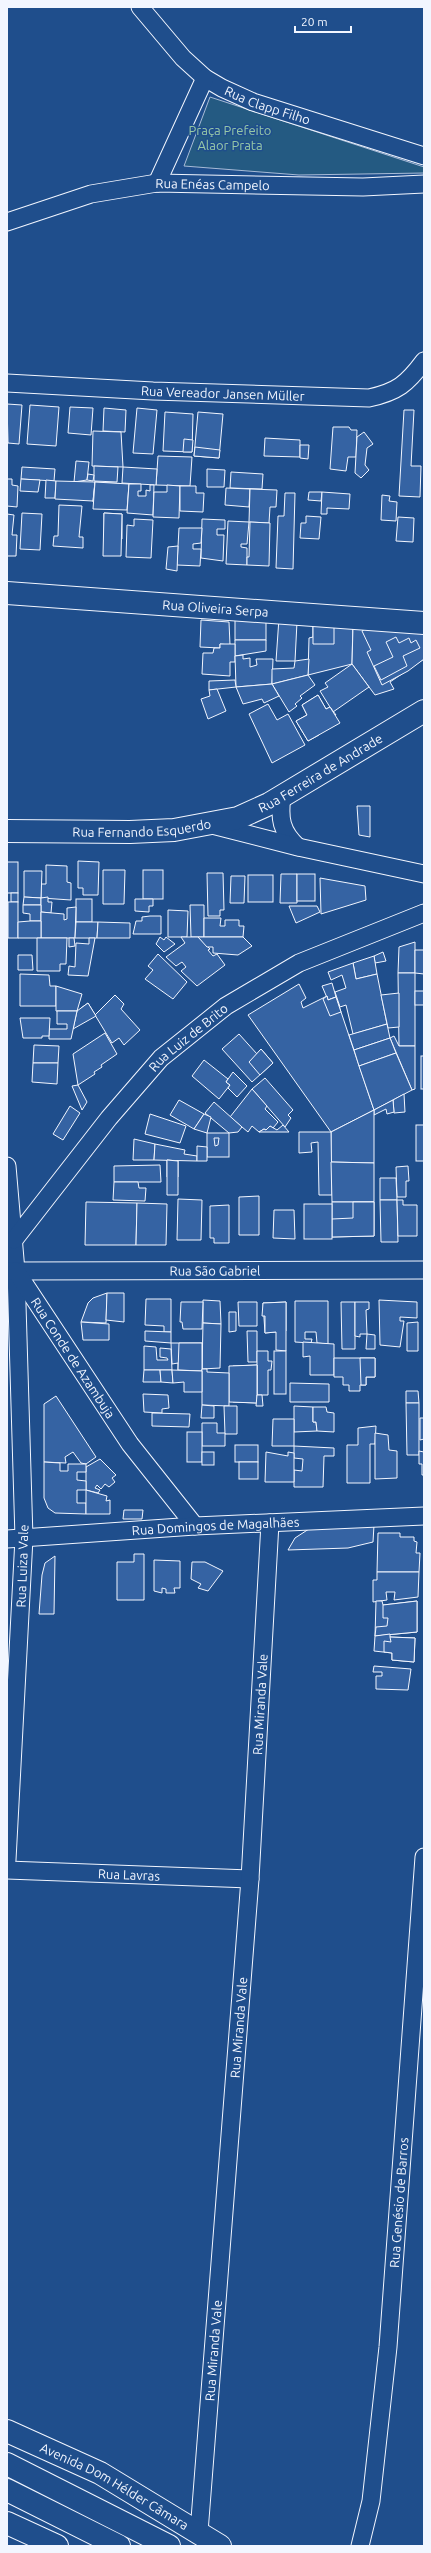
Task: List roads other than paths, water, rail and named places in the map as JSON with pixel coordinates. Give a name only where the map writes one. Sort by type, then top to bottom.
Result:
[{"type":"street","name":"Rua Clapp Filho","points":[[140,7],[183,58],[205,78],[253,102],[424,156]]},
{"type":"street","points":[[157,183],[205,78]]},
{"type":"street","name":"Rua Enéas Campelo","points":[[7,222],[91,194],[157,183],[363,187],[424,184]]},
{"type":"street","name":"Rua Vereador Jansen Müller","points":[[7,382],[154,391],[369,398],[388,394],[407,383],[424,361]]},
{"type":"street","name":"Rua Oliveira Serpa","points":[[7,593],[424,623]]},
{"type":"street","name":"Rua Ferreira de Andrade","points":[[211,824],[238,818],[282,796],[424,711]]},
{"type":"street","points":[[282,796],[280,815],[282,828],[288,838],[298,847]]},
{"type":"street","name":"Rua Fernando Esquerdo","points":[[7,831],[130,832],[211,824],[298,847],[424,874]]},
{"type":"street","name":"Rua Luiz de Brito","points":[[14,1240],[114,1112],[161,1058],[226,1006],[299,963],[424,913]]},
{"type":"street","name":"Rua Conde de Azambuja","points":[[7,1166],[14,1240],[12,1271],[130,1444],[195,1526]]},
{"type":"street","name":"Rua São Gabriel","points":[[12,1271],[424,1270]]},
{"type":"street","name":"Rua Luiza Vale","points":[[7,1860],[13,1671],[24,1538],[12,1271]]},
{"type":"street","name":"Rua Domingos de Magalhães","points":[[7,1538],[195,1526],[424,1516]]},
{"type":"street","name":"Rua Miranda Vale","points":[[199,2532],[250,1879],[270,1523]]},
{"type":"street","name":"Rua Genésio de Barros","points":[[360,2546],[371,2501],[388,2347],[424,1857]]},
{"type":"street","name":"Rua Lavras","points":[[7,1870],[250,1879]]},
{"type":"street","name":"Avenida Dom Hélder Câmara","points":[[7,2431],[100,2473],[220,2546]]},
{"type":"street","name":"Avenida Dom Hélder Câmara","points":[[7,2464],[114,2516],[169,2546]]},
{"type":"street","points":[[7,2490],[112,2542]]},
{"type":"street","points":[[7,2523],[57,2546]]},
{"type":"park label","name":"Praça Prefeito Alaor Prata","points":[[230,138]]}]
